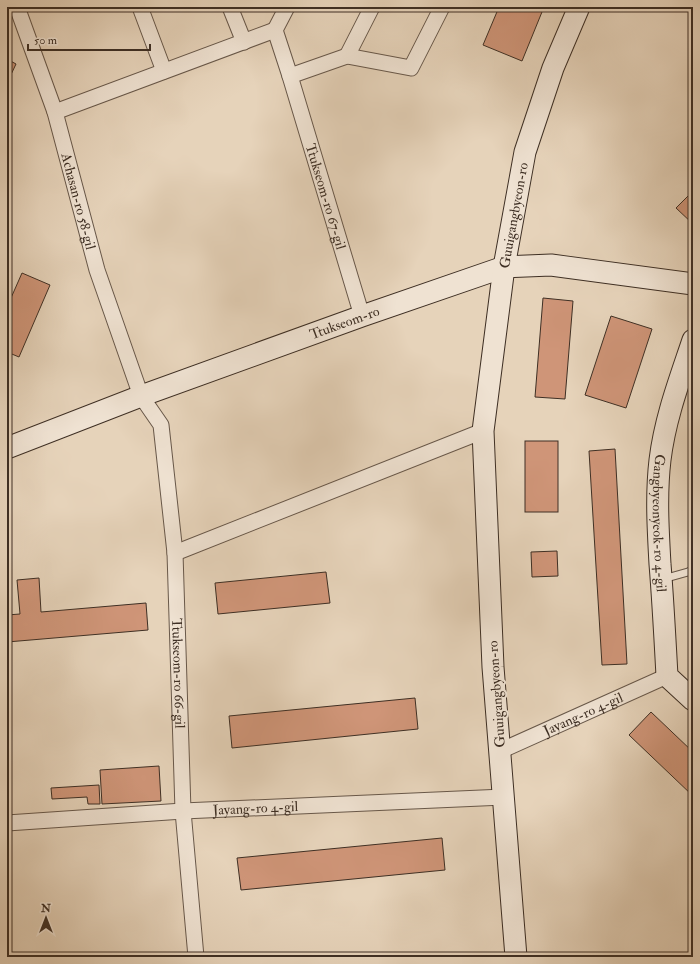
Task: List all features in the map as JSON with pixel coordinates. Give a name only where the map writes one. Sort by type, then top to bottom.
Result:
[{"type":"street","points":[[140,7],[164,72]]},
{"type":"street","points":[[230,7],[244,42]]},
{"type":"street","points":[[55,112],[275,30],[287,7]]},
{"type":"street","points":[[347,56],[372,7]]},
{"type":"street","points":[[290,76],[347,56],[410,68],[442,7]]},
{"type":"street","name":"Guuigangbyeon-ro","points":[[516,957],[493,667],[483,431],[504,267],[526,152],[553,68],[579,7]]},
{"type":"street","name":"Achasan-ro 58-gil","points":[[14,9],[55,112],[97,270],[141,396]]},
{"type":"street","name":"Ttukseom-ro 67-gil","points":[[275,30],[362,316]]},
{"type":"street","name":"Ttukseom-ro","points":[[7,448],[141,396],[362,316],[504,267],[551,265],[693,284]]},
{"type":"street","name":"Gangbyeonyeok-ro 4-gil","points":[[667,676],[658,497],[660,461],[664,433],[672,405],[684,375],[693,340]]},
{"type":"street","name":"Ttukseom-ro 66-gil","points":[[141,396],[161,425],[175,553],[183,811],[196,957]]},
{"type":"street","points":[[175,553],[483,431]]},
{"type":"street","points":[[667,676],[693,700]]},
{"type":"street","name":"Jayang-ro 4-gil","points":[[500,751],[667,676]]},
{"type":"street","name":"Jayang-ro 4-gil","points":[[7,823],[183,811],[504,797]]},
{"type":"lane","points":[[661,579],[693,570]]},
{"type":"building","points":[[499,7],[544,7],[522,61],[483,45]]},
{"type":"building","points":[[7,59],[16,64],[7,83]]},
{"type":"building","points":[[693,191],[693,224],[676,208]]},
{"type":"building","points":[[22,273],[50,285],[19,357],[7,352],[7,307]]},
{"type":"building","points":[[543,298],[573,301],[565,399],[535,397]]},
{"type":"building","points":[[611,316],[652,329],[626,408],[585,395]]},
{"type":"building","points":[[525,441],[558,441],[558,512],[525,512]]},
{"type":"building","points":[[615,449],[627,664],[602,665],[589,451]]},
{"type":"building","points":[[557,551],[558,576],[532,577],[531,552]]},
{"type":"building","points":[[326,572],[330,603],[218,614],[215,583]]},
{"type":"building","points":[[39,578],[41,612],[146,603],[148,630],[7,642],[7,615],[20,614],[17,580]]},
{"type":"building","points":[[415,698],[418,729],[232,748],[229,716]]},
{"type":"building","points":[[651,712],[693,752],[693,796],[629,735]]},
{"type":"building","points":[[159,766],[161,801],[102,804],[100,770]]},
{"type":"building","points":[[99,785],[100,804],[88,804],[87,797],[52,799],[51,788]]},
{"type":"building","points":[[442,838],[445,870],[241,890],[237,858]]}]
